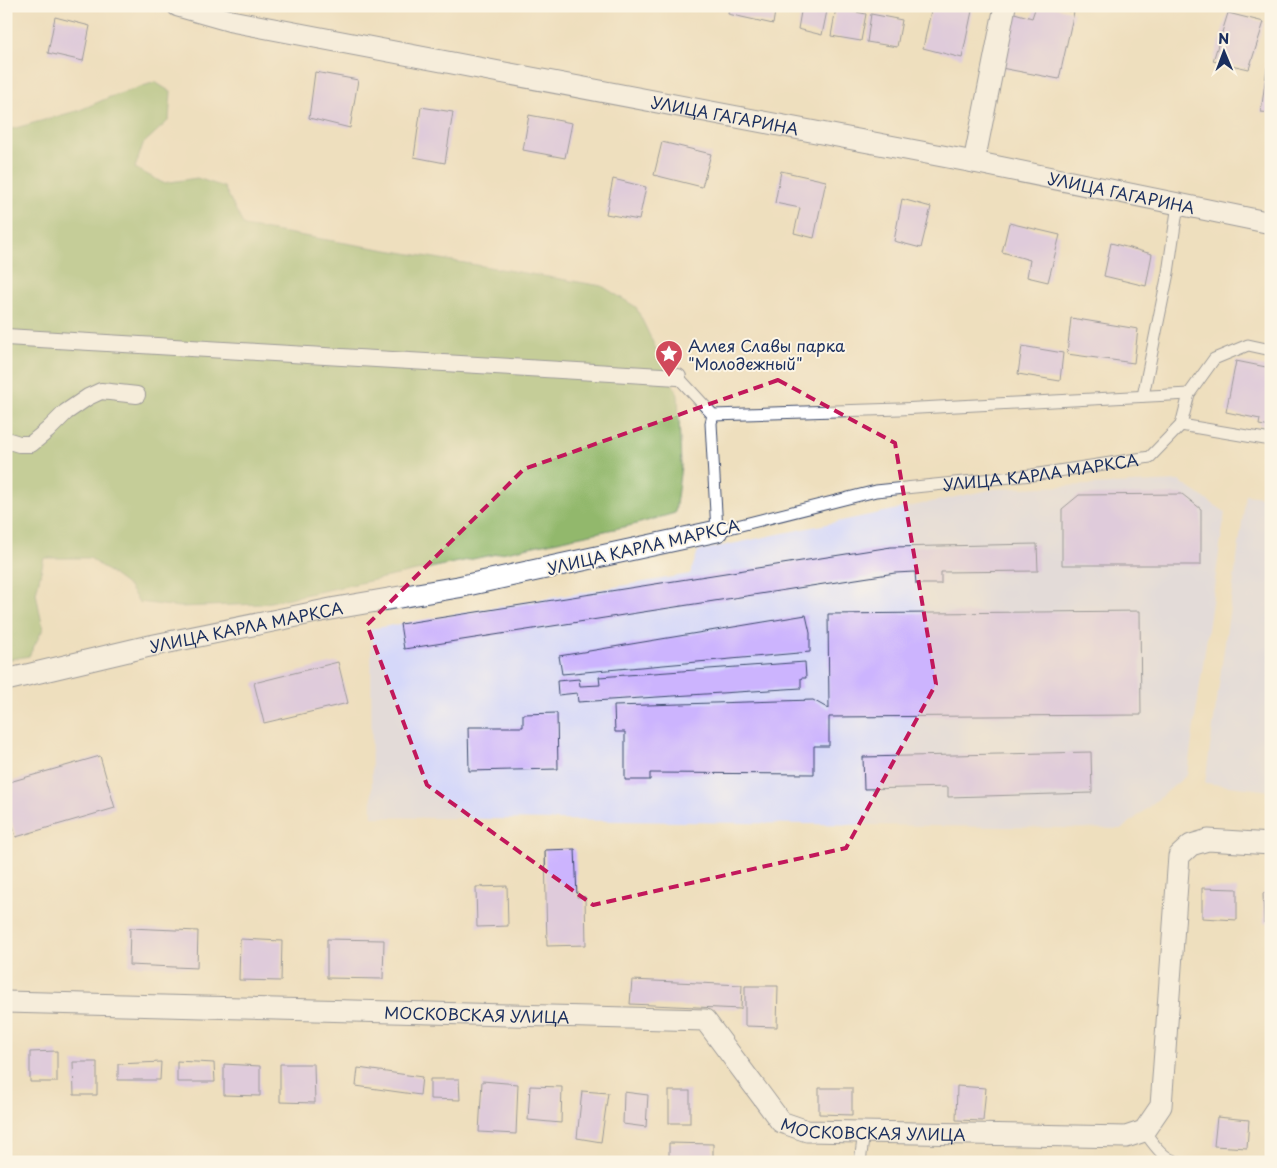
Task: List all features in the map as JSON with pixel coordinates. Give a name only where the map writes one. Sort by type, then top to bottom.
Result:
[{"type":"street","name":"УЛИЦА ГАГАРИНА","points":[[178,6],[231,21],[974,162],[1271,223]]},
{"type":"street","points":[[974,162],[1005,6]]},
{"type":"street","points":[[6,337],[678,376]]},
{"type":"street","points":[[6,440],[19,444],[30,444],[66,412],[88,397],[101,391],[137,395]]},
{"type":"street","name":"УЛИЦА КАРЛА МАРКСА","points":[[6,680],[145,647],[336,608],[458,587],[718,531]]},
{"type":"street","points":[[1144,1131],[1161,1106],[1178,856],[1191,845],[1208,840],[1271,844]]},
{"type":"street","name":"МОСКОВСКАЯ УЛИЦА","points":[[6,1002],[705,1020],[781,1122],[807,1131],[1126,1137],[1144,1131]]},
{"type":"lane","points":[[1143,396],[1168,273],[1178,204]]},
{"type":"lane","points":[[1271,350],[1248,345],[1214,359],[1189,394],[1181,425],[1271,440]]},
{"type":"lane","points":[[678,376],[713,415],[900,409],[1189,394]]},
{"type":"lane","points":[[713,415],[711,423],[718,531]]},
{"type":"lane","name":"УЛИЦА КАРЛА МАРКСА","points":[[718,531],[876,491],[1032,475],[1150,457],[1181,425]]},
{"type":"lane","points":[[1144,1131],[1156,1148],[1171,1160],[1177,1162]]},
{"type":"lane","points":[[860,1162],[864,1132]]},
{"type":"highlighted area","points":[[778,380],[895,443],[936,684],[846,848],[593,905],[427,785],[367,625],[524,469]]},
{"type":"shaded area","points":[[1179,481],[1225,512],[1187,775],[1122,829],[372,817],[371,629],[690,574],[698,551],[994,489]]},
{"type":"shaded area","points":[[1246,495],[1271,498],[1271,791],[1205,783]]},
{"type":"green space","points":[[155,82],[171,92],[169,120],[143,144],[135,168],[163,183],[197,178],[224,187],[244,226],[602,286],[636,307],[678,395],[681,466],[675,513],[633,525],[261,604],[179,607],[139,602],[128,586],[90,558],[44,558],[36,593],[43,629],[29,656],[6,660],[6,127],[12,129],[80,110],[110,97]]},
{"type":"building","points":[[729,6],[776,6],[773,24],[728,14]]},
{"type":"building","points":[[802,6],[828,6],[822,35],[798,29]]},
{"type":"building","points":[[932,6],[945,6],[972,11],[962,58],[923,48]]},
{"type":"building","points":[[1036,6],[1049,6],[1074,12],[1059,79],[1001,68],[1011,12],[1032,18]]},
{"type":"building","points":[[836,8],[866,14],[861,41],[831,36]]},
{"type":"building","points":[[1228,13],[1264,22],[1249,69],[1213,61]]},
{"type":"building","points":[[871,14],[902,20],[897,47],[867,42]]},
{"type":"building","points":[[55,17],[90,26],[83,61],[48,53]]},
{"type":"building","points":[[1267,67],[1271,68],[1271,113],[1261,112]]},
{"type":"building","points":[[315,72],[358,80],[350,128],[309,118]]},
{"type":"building","points":[[421,107],[453,112],[445,163],[414,157]]},
{"type":"building","points":[[529,115],[572,123],[565,158],[523,150]]},
{"type":"building","points":[[662,142],[711,154],[702,187],[654,175]]},
{"type":"building","points":[[781,171],[826,181],[814,238],[794,233],[800,208],[775,203]]},
{"type":"building","points":[[613,179],[646,187],[639,220],[606,214]]},
{"type":"building","points":[[902,199],[931,207],[921,248],[894,241]]},
{"type":"building","points":[[1009,223],[1060,235],[1048,282],[1027,277],[1030,260],[1002,252]]},
{"type":"building","points":[[1111,243],[1152,254],[1146,286],[1104,276]]},
{"type":"building","points":[[1071,318],[1138,329],[1134,363],[1067,354]]},
{"type":"building","points":[[1022,346],[1063,353],[1060,381],[1018,374]]},
{"type":"building","points":[[1236,361],[1271,368],[1271,427],[1259,425],[1260,419],[1226,412]]},
{"type":"building","points":[[1182,494],[1201,509],[1201,565],[1062,565],[1062,509],[1079,495]]},
{"type":"building","points":[[1037,544],[1038,571],[941,572],[941,584],[916,584],[915,572],[895,573],[404,649],[400,624],[891,547]]},
{"type":"building","points":[[1140,611],[1141,715],[829,717],[829,746],[814,746],[814,774],[650,773],[650,780],[625,780],[625,732],[615,732],[614,706],[813,700],[829,709],[828,614]]},
{"type":"building","points":[[806,615],[810,633],[810,652],[562,674],[559,656]]},
{"type":"building","points":[[338,662],[348,703],[264,723],[254,683]]},
{"type":"building","points":[[805,662],[806,678],[801,678],[801,688],[578,702],[577,693],[558,695],[557,681],[579,679],[580,686],[600,685],[599,677]]},
{"type":"building","points":[[557,713],[558,769],[469,771],[468,727],[523,727],[523,714]]},
{"type":"building","points":[[1091,752],[1092,793],[948,797],[948,787],[864,789],[863,757]]},
{"type":"building","points":[[100,756],[115,808],[16,837],[6,804],[6,783]]},
{"type":"building","points":[[575,849],[577,897],[585,897],[586,945],[547,946],[545,850]]},
{"type":"building","points":[[507,886],[508,926],[477,927],[476,887]]},
{"type":"building","points":[[1202,888],[1237,889],[1237,920],[1202,918]]},
{"type":"building","points":[[1263,893],[1271,893],[1271,923],[1264,923]]},
{"type":"building","points":[[130,928],[198,931],[197,968],[129,965]]},
{"type":"building","points":[[240,939],[282,941],[281,981],[239,980]]},
{"type":"building","points":[[327,939],[384,940],[383,979],[327,978]]},
{"type":"building","points":[[632,980],[742,985],[741,1009],[630,1004]]},
{"type":"building","points":[[745,986],[778,986],[777,1027],[745,1026]]},
{"type":"building","points":[[57,1051],[57,1082],[30,1082],[30,1052]]},
{"type":"building","points":[[177,1061],[214,1063],[215,1082],[177,1082]]},
{"type":"building","points":[[73,1062],[97,1062],[97,1095],[74,1095]]},
{"type":"building","points":[[161,1062],[160,1080],[118,1080],[118,1064]]},
{"type":"building","points":[[224,1064],[260,1066],[260,1096],[224,1095]]},
{"type":"building","points":[[280,1064],[314,1064],[315,1103],[280,1102]]},
{"type":"building","points":[[358,1068],[422,1077],[420,1095],[356,1086]]},
{"type":"building","points":[[430,1079],[459,1079],[460,1100],[430,1099]]},
{"type":"building","points":[[482,1081],[518,1084],[516,1134],[479,1132]]},
{"type":"building","points":[[530,1086],[562,1087],[561,1123],[528,1120]]},
{"type":"building","points":[[957,1086],[986,1088],[983,1121],[956,1120]]},
{"type":"building","points":[[819,1088],[852,1088],[852,1115],[819,1114]]},
{"type":"building","points":[[582,1091],[608,1093],[601,1142],[577,1138]]},
{"type":"building","points":[[669,1091],[690,1091],[690,1123],[669,1123]]},
{"type":"building","points":[[624,1092],[648,1095],[646,1127],[623,1124]]},
{"type":"building","points":[[1217,1117],[1249,1120],[1247,1148],[1214,1146]]},
{"type":"building","points":[[669,1143],[713,1144],[713,1162],[669,1162]]},
{"type":"place","name":"Аллея Славы парка \"Молодежный\"","points":[[669,378]]}]
